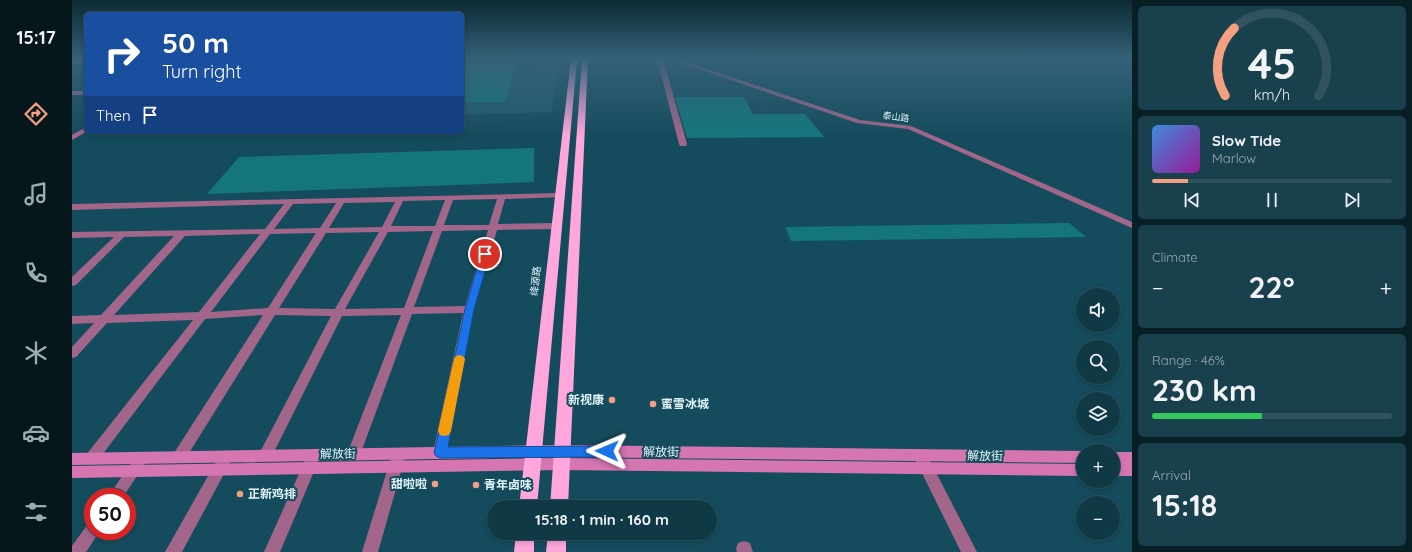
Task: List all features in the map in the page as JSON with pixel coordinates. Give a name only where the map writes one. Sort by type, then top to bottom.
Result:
[{"type":"highway","name":"绛源路","points":[[529,500],[571,85]]},
{"type":"highway","points":[[559,500],[583,85]]},
{"type":"highway","points":[[524,552],[525,540]]},
{"type":"highway","points":[[556,552],[557,540]]},
{"type":"main road","name":"解放街","points":[[72,459],[179,457],[223,463],[265,456],[311,461],[354,454],[397,460],[440,453],[532,458]]},
{"type":"main road","points":[[72,472],[133,471],[223,463],[561,457],[923,461],[1076,470]]},
{"type":"main road","name":"解放街","points":[[923,461],[1076,457]]},
{"type":"main road","points":[[1120,458],[1132,458]]},
{"type":"main road","points":[[1120,470],[1132,470]]},
{"type":"street","points":[[667,85],[683,144]]},
{"type":"street","name":"泰山路","points":[[748,85],[859,122],[910,127],[1132,225]]},
{"type":"street","points":[[72,93],[84,93]]},
{"type":"street","points":[[72,138],[84,130]]},
{"type":"street","points":[[72,207],[560,195]]},
{"type":"street","points":[[440,453],[470,309],[502,196]]},
{"type":"street","points":[[354,454],[406,310],[450,198]]},
{"type":"street","points":[[265,456],[338,313],[386,228],[400,199]]},
{"type":"street","points":[[179,457],[342,200]]},
{"type":"street","points":[[91,459],[291,201]]},
{"type":"street","points":[[72,235],[324,229],[556,226]]},
{"type":"street","points":[[72,354],[182,233]]},
{"type":"street","points":[[72,283],[122,234]]},
{"type":"street","points":[[72,320],[202,316],[272,311],[338,313],[470,309]]},
{"type":"street","points":[[121,488],[142,458]]},
{"type":"street","points":[[370,552],[397,460]]},
{"type":"street","points":[[272,552],[311,461]]},
{"type":"street","points":[[923,461],[969,552]]},
{"type":"street","points":[[173,552],[223,463]]},
{"type":"street","points":[[77,552],[85,540]]},
{"type":"shaded area","points":[[464,85],[556,85],[552,112],[464,115]]},
{"type":"building","points":[[464,85],[510,85],[505,102],[464,102]]},
{"type":"building","points":[[675,97],[744,97],[753,114],[805,114],[824,137],[687,138]]},
{"type":"building","points":[[534,148],[534,182],[207,194],[239,157]]},
{"type":"building","points":[[1069,223],[1086,237],[791,241],[785,227]]},
{"type":"slow traffic","points":[[444,431],[459,359]]},
{"type":"place","name":"新视康","points":[[612,400]]},
{"type":"place","name":"蜜雪冰城","points":[[653,404]]},
{"type":"place","name":"甜啦啦","points":[[435,484]]},
{"type":"place","name":"青年卤味","points":[[476,485]]},
{"type":"place","name":"正新鸡排","points":[[240,494]]},
{"type":"route","points":[[485,254],[470,309],[440,453],[607,451]]}]
